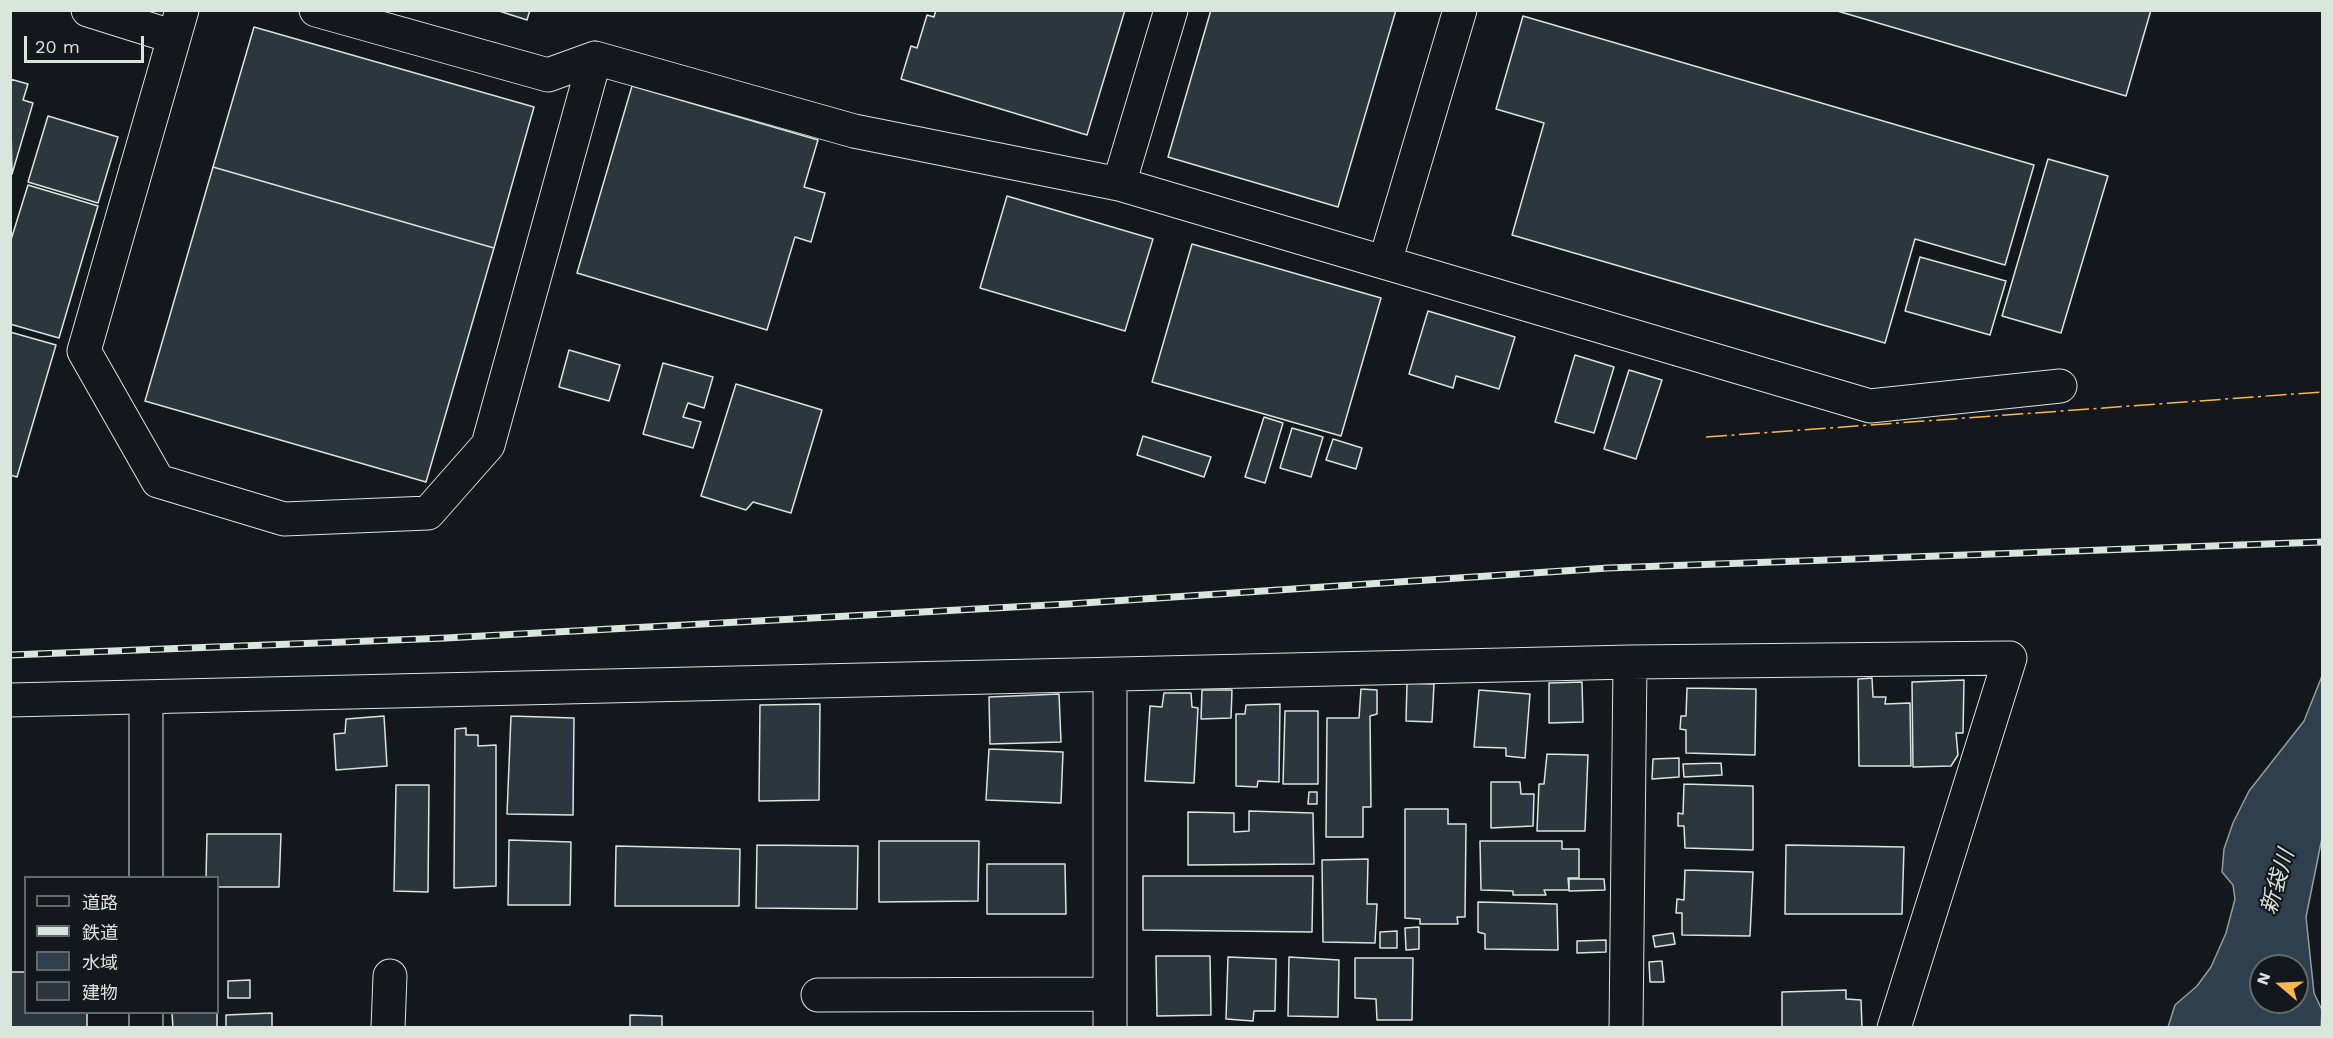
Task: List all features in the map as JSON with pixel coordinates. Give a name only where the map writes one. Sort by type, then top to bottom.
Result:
[{"type":"street","points":[[316,10],[548,75],[595,58],[854,131],[1119,184],[1870,406],[2060,386]]},
{"type":"street","points":[[1119,184],[1171,10]]},
{"type":"street","points":[[1385,262],[1460,10]]},
{"type":"street","points":[[93,11],[178,24],[84,351],[158,481],[284,519],[428,513],[488,445],[595,58]]},
{"type":"street","points":[[10,700],[1110,676],[1630,662],[2010,658],[1894,1028]]},
{"type":"street","points":[[1626,1028],[1630,662]]},
{"type":"street","points":[[1110,676],[1110,1028]]},
{"type":"street","points":[[146,697],[146,876]]},
{"type":"street","points":[[388,1028],[390,976]]},
{"type":"street","points":[[818,995],[1110,994]]},
{"type":"water","name":"新袋川","points":[[2322,676],[2322,838],[2306,917],[2314,993],[2322,1010],[2321,1027],[2168,1027],[2175,1005],[2197,986],[2211,967],[2226,933],[2235,899],[2233,885],[2222,872],[2224,849],[2233,823],[2249,791],[2304,721]]},
{"type":"building","points":[[496,10],[530,10],[527,20]]},
{"type":"building","points":[[936,10],[1125,10],[1087,135],[901,79],[911,46],[917,48],[927,15],[934,17]]},
{"type":"building","points":[[1211,10],[1396,10],[1338,207],[1168,157]]},
{"type":"building","points":[[1834,10],[2151,10],[2126,96]]},
{"type":"building","points":[[1523,16],[2034,165],[2005,265],[1915,239],[1885,343],[1512,235],[1544,123],[1496,109]]},
{"type":"building","points":[[254,27],[534,107],[494,248],[213,167]]},
{"type":"building","points":[[10,79],[28,84],[23,100],[33,103],[12,174]]},
{"type":"building","points":[[632,86],[818,140],[804,187],[825,193],[811,242],[795,237],[767,330],[577,273]]},
{"type":"building","points":[[48,116],[118,137],[98,203],[28,182]]},
{"type":"building","points":[[2048,159],[2108,176],[2061,333],[2002,316]]},
{"type":"building","points":[[213,167],[494,248],[426,482],[145,401]]},
{"type":"building","points":[[28,185],[98,206],[59,338],[10,324],[10,243]]},
{"type":"building","points":[[1007,196],[1153,239],[1125,331],[980,288]]},
{"type":"building","points":[[1192,244],[1381,298],[1341,436],[1152,382]]},
{"type":"building","points":[[1920,257],[2006,281],[1990,335],[1905,311]]},
{"type":"building","points":[[1428,311],[1515,337],[1499,389],[1456,376],[1453,388],[1409,374]]},
{"type":"building","points":[[10,332],[56,345],[17,477],[10,475]]},
{"type":"building","points":[[569,350],[620,365],[609,401],[559,387]]},
{"type":"building","points":[[1575,355],[1614,367],[1594,433],[1555,422]]},
{"type":"building","points":[[663,363],[713,377],[704,408],[688,403],[683,417],[701,422],[693,448],[643,434]]},
{"type":"building","points":[[1629,370],[1662,380],[1636,459],[1604,449]]},
{"type":"building","points":[[736,384],[822,410],[791,513],[753,502],[746,510],[701,496]]},
{"type":"building","points":[[1264,417],[1283,423],[1265,483],[1245,477]]},
{"type":"building","points":[[1292,428],[1323,437],[1311,477],[1280,468]]},
{"type":"building","points":[[1143,436],[1211,457],[1204,477],[1137,455]]},
{"type":"building","points":[[1333,439],[1362,448],[1356,469],[1326,460]]},
{"type":"building","points":[[1872,678],[1873,697],[1886,697],[1885,704],[1910,703],[1911,766],[1859,766],[1858,679]]},
{"type":"building","points":[[1964,680],[1963,733],[1956,733],[1958,755],[1951,766],[1913,767],[1912,682]]},
{"type":"building","points":[[1582,682],[1583,722],[1549,723],[1549,683]]},
{"type":"building","points":[[1407,683],[1434,684],[1432,722],[1406,721]]},
{"type":"building","points":[[1687,688],[1756,689],[1755,755],[1686,753],[1686,730],[1680,729],[1681,716],[1686,716]]},
{"type":"building","points":[[1361,689],[1377,690],[1377,714],[1370,716],[1371,807],[1363,807],[1363,837],[1326,837],[1327,718],[1359,718]]},
{"type":"building","points":[[1202,690],[1232,690],[1231,718],[1201,719]]},
{"type":"building","points":[[1479,690],[1530,694],[1525,758],[1506,756],[1506,748],[1474,747]]},
{"type":"building","points":[[1164,693],[1191,693],[1192,707],[1198,708],[1194,783],[1145,781],[1150,706],[1162,707]]},
{"type":"building","points":[[1059,694],[1061,742],[990,744],[989,697]]},
{"type":"building","points":[[820,704],[819,800],[759,801],[760,705]]},
{"type":"building","points":[[1280,704],[1279,782],[1258,781],[1257,787],[1236,786],[1236,714],[1245,714],[1246,705]]},
{"type":"building","points":[[1285,711],[1318,711],[1318,784],[1283,784]]},
{"type":"building","points":[[384,716],[387,766],[336,770],[334,734],[345,733],[346,719]]},
{"type":"building","points":[[511,716],[574,718],[573,815],[507,814]]},
{"type":"building","points":[[466,728],[466,735],[478,735],[478,746],[496,745],[496,886],[454,888],[455,729]]},
{"type":"building","points":[[989,749],[1063,752],[1061,803],[986,800]]},
{"type":"building","points":[[1547,754],[1588,755],[1585,831],[1537,831],[1539,784],[1544,784]]},
{"type":"building","points":[[1679,758],[1679,777],[1652,779],[1653,759]]},
{"type":"building","points":[[1721,763],[1722,775],[1684,777],[1683,764]]},
{"type":"building","points":[[1491,782],[1520,782],[1521,794],[1534,794],[1533,826],[1491,828]]},
{"type":"building","points":[[1684,784],[1753,786],[1753,850],[1685,848],[1684,826],[1678,826],[1678,813],[1683,814]]},
{"type":"building","points":[[396,785],[429,785],[428,892],[394,891]]},
{"type":"building","points":[[1309,792],[1317,792],[1317,804],[1308,804]]},
{"type":"building","points":[[1405,809],[1448,809],[1448,824],[1466,824],[1465,917],[1457,917],[1458,924],[1420,924],[1420,919],[1405,918]]},
{"type":"building","points":[[1249,811],[1313,813],[1314,864],[1188,865],[1188,812],[1234,813],[1234,832],[1249,831]]},
{"type":"building","points":[[207,834],[281,834],[279,887],[219,887],[219,876],[206,876]]},
{"type":"building","points":[[509,840],[571,842],[570,905],[508,905]]},
{"type":"building","points":[[879,841],[979,841],[978,901],[879,902]]},
{"type":"building","points":[[1480,841],[1562,841],[1562,849],[1579,849],[1579,878],[1568,878],[1569,890],[1544,890],[1546,895],[1513,895],[1513,891],[1481,890]]},
{"type":"building","points":[[757,845],[858,846],[857,909],[756,908]]},
{"type":"building","points":[[1786,845],[1904,847],[1902,914],[1785,914]]},
{"type":"building","points":[[616,846],[740,849],[739,906],[615,906]]},
{"type":"building","points":[[1368,859],[1367,904],[1377,904],[1375,943],[1323,942],[1322,860]]},
{"type":"building","points":[[987,864],[1065,864],[1066,914],[987,914]]},
{"type":"building","points":[[1685,870],[1753,872],[1750,936],[1682,935],[1682,913],[1676,913],[1677,899],[1684,900]]},
{"type":"building","points":[[1143,876],[1313,876],[1312,932],[1143,930]]},
{"type":"building","points":[[1569,879],[1604,879],[1605,890],[1569,891]]},
{"type":"building","points":[[1478,902],[1557,904],[1558,950],[1485,949],[1485,934],[1478,932]]},
{"type":"building","points":[[1419,927],[1419,949],[1406,950],[1405,928]]},
{"type":"building","points":[[1397,931],[1397,948],[1380,948],[1380,932]]},
{"type":"building","points":[[1673,933],[1675,944],[1655,947],[1653,936]]},
{"type":"building","points":[[1606,940],[1606,952],[1577,953],[1577,941]]},
{"type":"building","points":[[1156,956],[1210,956],[1211,1015],[1157,1016]]},
{"type":"building","points":[[1228,957],[1276,959],[1275,1011],[1254,1011],[1253,1021],[1226,1019]]},
{"type":"building","points":[[1289,957],[1339,960],[1338,1017],[1288,1016]]},
{"type":"building","points":[[1355,958],[1413,958],[1412,1020],[1377,1020],[1376,999],[1355,998]]},
{"type":"building","points":[[1662,961],[1664,982],[1650,982],[1649,962]]},
{"type":"building","points":[[10,972],[24,972],[24,1014],[87,1014],[87,1028],[10,1028]]},
{"type":"building","points":[[250,980],[250,998],[228,998],[228,981]]},
{"type":"building","points":[[1846,990],[1846,999],[1861,1000],[1862,1028],[1782,1028],[1782,992]]},
{"type":"building","points":[[272,1013],[272,1028],[226,1028],[226,1015]]},
{"type":"building","points":[[172,1014],[217,1014],[217,1028],[173,1028]]},
{"type":"building","points":[[630,1015],[662,1016],[662,1028],[630,1028]]},
{"type":"railway","points":[[10,655],[446,638],[1068,604],[1608,568],[2322,542]]},
{"type":"power","points":[[1706,437],[2322,392]]}]
